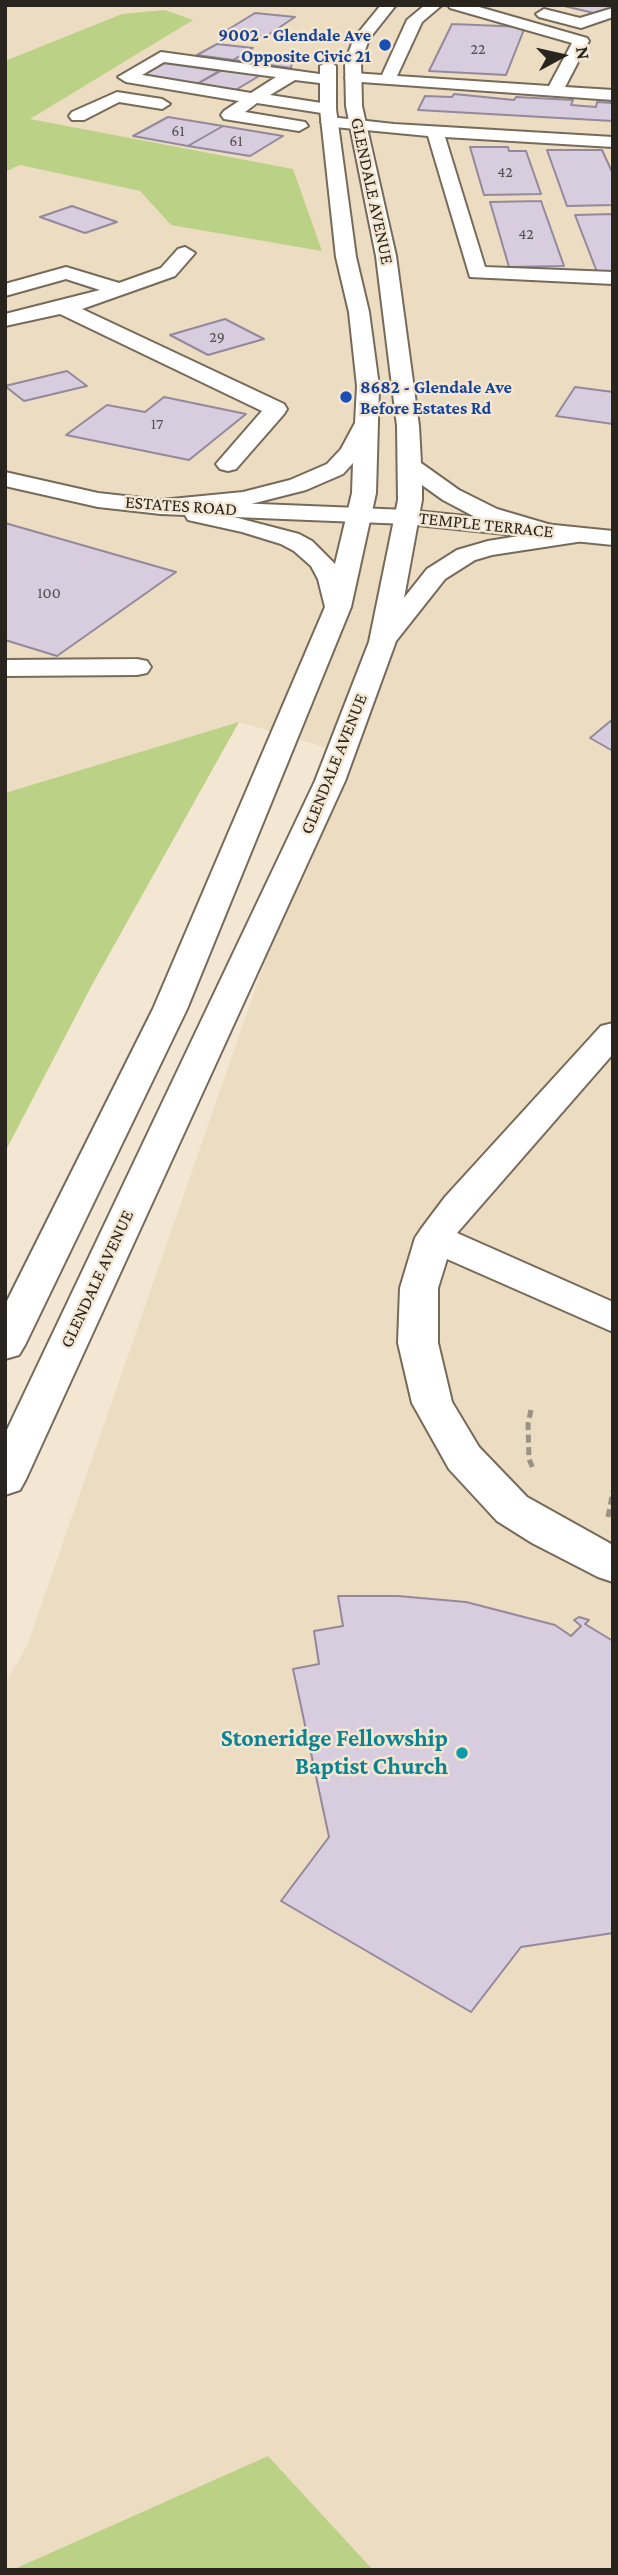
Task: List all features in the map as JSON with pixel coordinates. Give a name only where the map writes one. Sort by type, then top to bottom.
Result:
[{"type":"main road","name":"GLENDALE AVENUE","points":[[5,1345],[170,1009],[338,607],[363,493],[368,386],[359,312],[346,257],[339,118],[353,78],[353,62],[362,38],[389,5]]},
{"type":"main road","points":[[387,80],[415,20],[435,5]]},
{"type":"main road","points":[[455,5],[581,41],[554,91]]},
{"type":"main road","points":[[510,5],[581,23],[610,15]]},
{"type":"main road","name":"GLENDALE AVENUE","points":[[5,1479],[330,781],[382,642],[407,517],[410,466],[395,312],[386,256],[339,118],[328,79],[326,53]]},
{"type":"main road","points":[[328,79],[160,57],[126,77],[254,98],[339,118],[435,132],[613,142]]},
{"type":"main road","points":[[290,75],[224,114],[299,126]]},
{"type":"main road","points":[[353,78],[613,95]]},
{"type":"main road","points":[[78,116],[117,97],[180,107]]},
{"type":"main road","points":[[339,118],[613,133]]},
{"type":"main road","points":[[435,132],[477,272],[613,278]]},
{"type":"main road","points":[[5,320],[64,308],[169,272],[185,253]]},
{"type":"main road","points":[[34,258],[66,273],[120,290]]},
{"type":"main road","points":[[5,290],[66,273]]},
{"type":"main road","points":[[64,308],[276,409],[228,464]]},
{"type":"main road","points":[[161,507],[243,499],[298,485],[335,469],[351,452],[365,425]]},
{"type":"main road","points":[[410,466],[451,495],[476,508],[549,532]]},
{"type":"main road","name":"ESTATES ROAD","points":[[5,479],[97,500],[161,507],[358,515]]},
{"type":"main road","points":[[161,507],[248,526],[290,539],[321,562],[331,579],[338,607]]},
{"type":"main road","name":"TEMPLE TERRACE","points":[[358,515],[407,517],[613,538]]},
{"type":"main road","points":[[382,642],[436,574],[466,555],[488,548],[577,535]]},
{"type":"main road","points":[[5,668],[137,667]]},
{"type":"main road","points":[[613,1033],[458,1206],[434,1238],[419,1288],[418,1343],[432,1403],[464,1458],[512,1509],[547,1531],[613,1565]]},
{"type":"main road","points":[[434,1238],[613,1318]]},
{"type":"path","points":[[531,1410],[528,1424],[529,1459],[536,1475]]},
{"type":"path","points":[[610,1523],[608,1507],[613,1491]]},
{"type":"path","points":[[596,1516],[610,1523]]},
{"type":"shaded area","points":[[5,5],[613,5],[613,2570],[373,2570],[268,2456],[12,2570],[5,2570],[5,1683],[27,1646],[338,751],[239,722],[5,793],[5,172],[20,165],[140,191],[171,225],[293,169],[28,119],[192,20],[5,61]]},
{"type":"green space","points":[[165,10],[193,20],[30,119],[293,169],[322,251],[171,225],[140,191],[20,165],[5,172],[5,61],[122,14]]},
{"type":"green space","points":[[239,722],[93,983],[5,1152],[5,793]]},
{"type":"green space","points":[[268,2456],[373,2570],[12,2570]]},
{"type":"building","points":[[560,5],[613,5],[613,8],[598,14]]},
{"type":"building","points":[[255,13],[295,17],[265,37],[224,32]]},
{"type":"building","points":[[452,24],[525,27],[506,75],[429,71]]},
{"type":"building","points":[[217,44],[253,48],[233,60],[197,55]]},
{"type":"building","points":[[243,54],[292,61],[291,68],[233,60]]},
{"type":"building","points":[[165,63],[219,71],[195,85],[140,76]]},
{"type":"building","points":[[226,68],[264,73],[234,91],[195,85]]},
{"type":"building","points":[[454,94],[514,100],[516,97],[573,100],[571,105],[596,107],[597,102],[613,103],[613,121],[418,110],[425,96],[452,97]]},
{"type":"building","points":[[168,117],[223,126],[188,146],[133,136]]},
{"type":"building","points":[[223,126],[283,136],[250,156],[188,146]]},
{"type":"building","points":[[470,147],[508,147],[509,151],[526,151],[541,194],[484,195]]},
{"type":"building","points":[[547,150],[602,150],[613,174],[613,205],[567,206]]},
{"type":"building","points":[[541,201],[564,266],[509,267],[490,202]]},
{"type":"building","points":[[72,206],[117,222],[85,233],[40,217]]},
{"type":"building","points":[[613,214],[613,272],[597,272],[575,215]]},
{"type":"building","points":[[225,319],[264,339],[208,355],[170,335]]},
{"type":"building","points":[[67,371],[87,386],[24,401],[5,386]]},
{"type":"building","points":[[575,387],[613,392],[613,424],[556,416]]},
{"type":"building","points":[[164,397],[246,414],[189,460],[66,435],[107,405],[145,412]]},
{"type":"building","points":[[5,523],[176,572],[57,656],[5,640]]},
{"type":"building","points":[[613,719],[613,751],[590,738]]},
{"type":"building","name":"Stoneridge Fellowship Baptist Church","points":[[338,1596],[398,1596],[466,1602],[555,1625],[571,1636],[581,1626],[574,1620],[579,1617],[589,1620],[585,1624],[613,1641],[613,1933],[521,1947],[471,2012],[281,1901],[329,1837],[293,1669],[319,1664],[314,1631],[343,1626]]},
{"type":"place","name":"9002 - Glendale Ave Opposite Civic 21","points":[[385,45]]},
{"type":"place","name":"8682 - Glendale Ave Before Estates Rd","points":[[346,397]]},
{"type":"place","name":"Stoneridge Fellowship Baptist Church","points":[[462,1753]]}]
